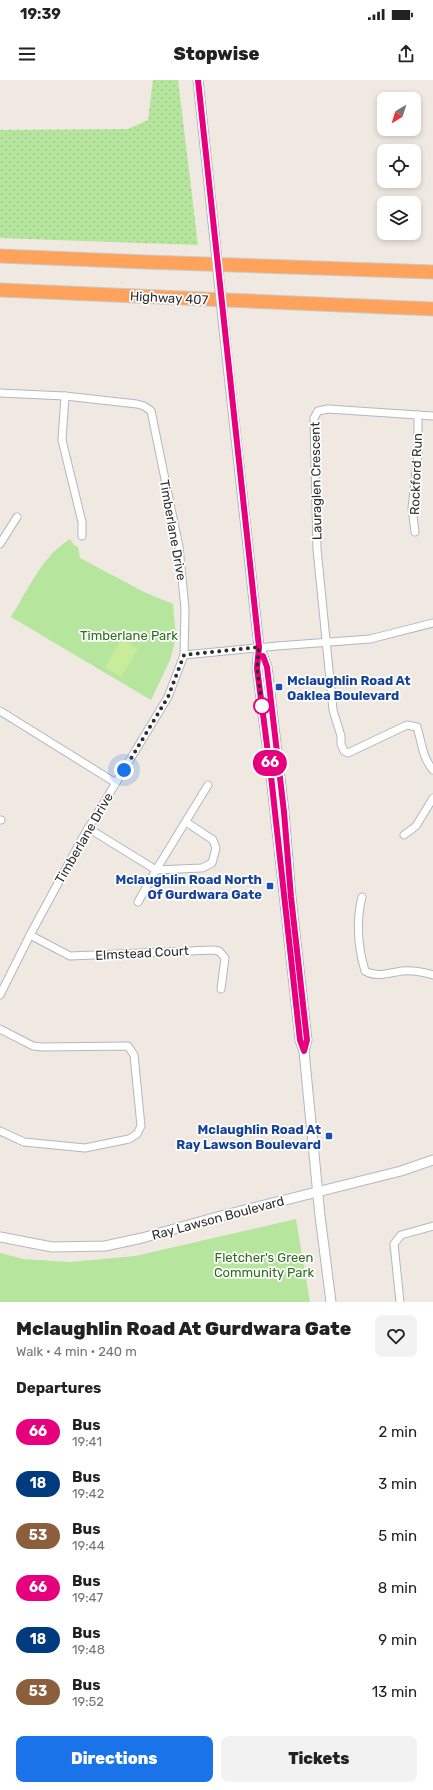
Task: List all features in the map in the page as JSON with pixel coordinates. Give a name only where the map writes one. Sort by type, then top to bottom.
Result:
[{"type":"highway","points":[[0,256],[433,272]]},
{"type":"highway","name":"Highway 407","points":[[0,290],[433,309]]},
{"type":"street","points":[[198,80],[259,647],[257,668],[271,776],[300,1040],[304,1051],[331,1302]]},
{"type":"street","name":"Timberlane Drive","points":[[0,393],[65,396],[137,404],[144,406],[151,411],[179,547],[185,609],[184,655],[168,697],[88,828],[30,935],[0,995]]},
{"type":"street","points":[[65,396],[62,440],[82,522],[82,536]]},
{"type":"street","name":"Lauraglen Crescent","points":[[433,416],[328,409],[318,411],[314,418],[317,549],[333,710],[341,736],[341,744],[344,751],[348,753],[407,725],[417,727],[421,750],[433,770]]},
{"type":"street","name":"Rockford Run","points":[[415,532],[412,508],[418,454],[418,415]]},
{"type":"street","points":[[0,544],[17,516]]},
{"type":"street","points":[[184,655],[259,647],[370,639],[433,623]]},
{"type":"street","points":[[0,711],[116,783]]},
{"type":"street","points":[[138,902],[208,785]]},
{"type":"street","points":[[404,835],[416,826],[433,798]]},
{"type":"street","points":[[88,828],[156,870],[202,868],[212,862],[215,856],[216,848],[213,840],[186,822]]},
{"type":"street","points":[[362,897],[358,924],[361,958],[365,971],[372,975],[403,971],[421,972],[433,975]]},
{"type":"street","name":"Elmstead Court","points":[[30,935],[70,956],[213,950],[219,951],[225,958],[221,989]]},
{"type":"street","points":[[0,1029],[33,1046],[128,1046],[134,1055],[141,1126],[137,1134],[129,1139],[85,1148],[24,1142],[0,1131]]},
{"type":"street","name":"Ray Lawson Boulevard","points":[[0,1237],[52,1248],[105,1246],[142,1238],[319,1190],[400,1171],[433,1160]]},
{"type":"street","points":[[400,1302],[394,1244],[401,1235],[433,1226]]},
{"type":"green space","points":[[153,80],[178,80],[198,245],[0,238],[0,130],[128,129],[148,120]]},
{"type":"green space","name":"Timberlane Park","points":[[70,539],[74,545],[78,547],[80,558],[144,592],[173,604],[176,638],[170,660],[151,700],[11,617],[36,574],[51,555]]},
{"type":"green space","points":[[122,639],[138,649],[121,677],[105,667]]},
{"type":"green space","name":"Fletcher's Green Community Park","points":[[296,1219],[310,1302],[0,1302],[0,1253],[23,1259],[70,1262],[135,1256]]},
{"type":"bus line","name":"66","points":[[198,80],[225,344],[259,647],[257,668],[271,776],[300,1040],[304,1051],[307,1040],[291,897],[284,812],[267,667],[263,656]]},
{"type":"place","name":"Mclaughlin Road At Oaklea Boulevard","points":[[279,687]]},
{"type":"place","name":"Mclaughlin Road North Of Gurdwara Gate","points":[[270,886]]},
{"type":"place","name":"Mclaughlin Road At Ray Lawson Boulevard","points":[[329,1136]]},
{"type":"route","points":[[124,770],[168,697],[179,672],[184,655],[259,647],[257,668],[262,706]]}]
